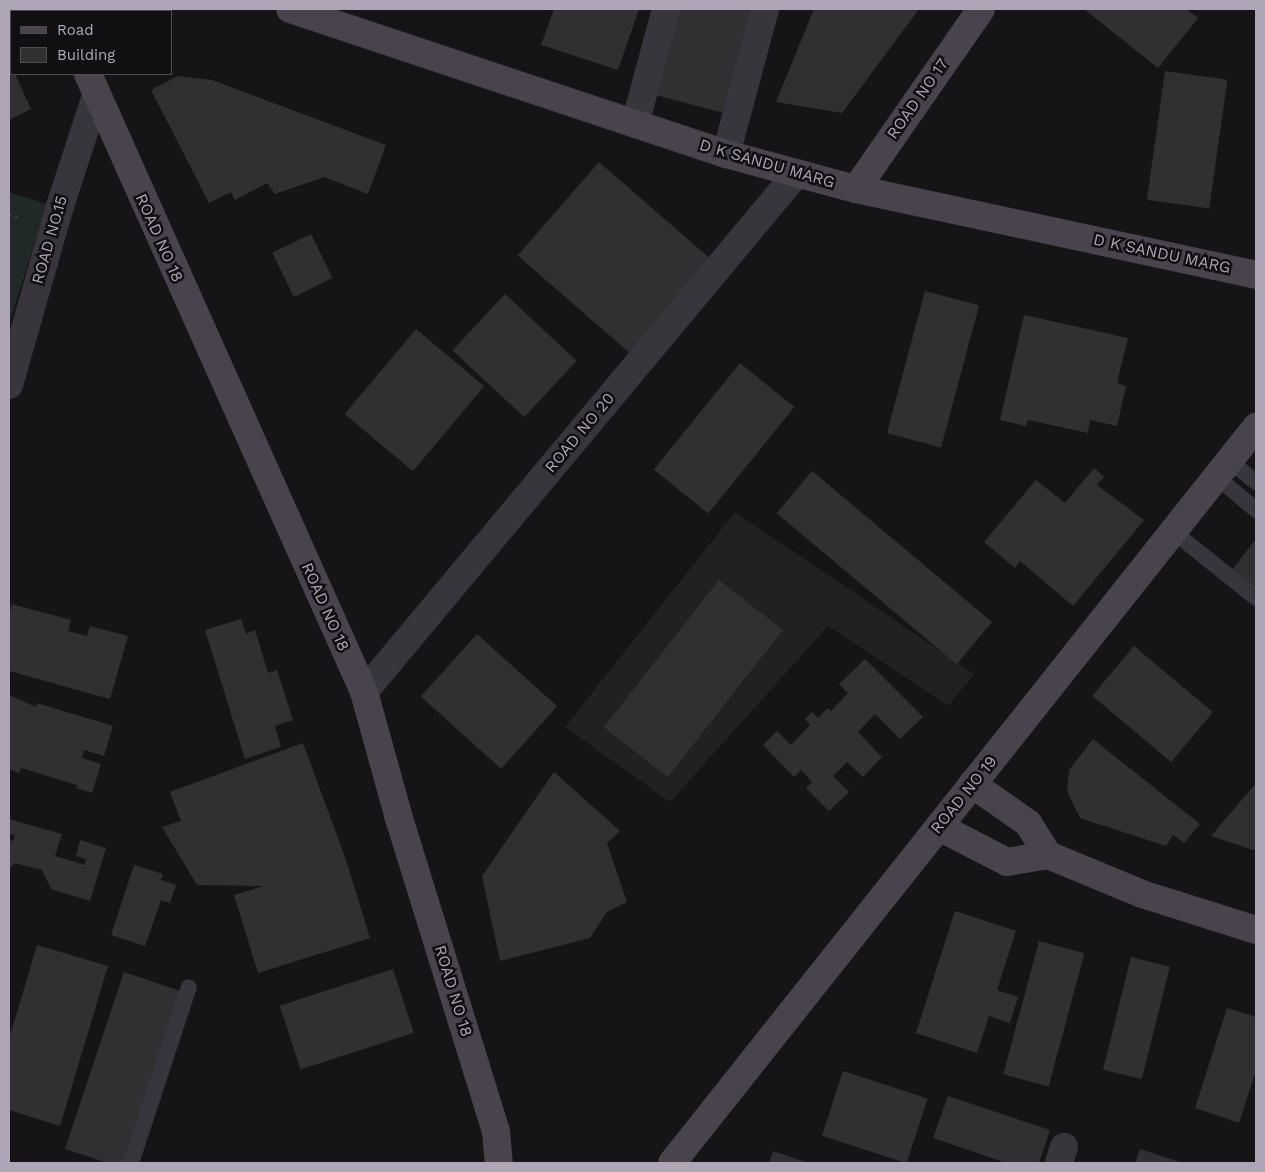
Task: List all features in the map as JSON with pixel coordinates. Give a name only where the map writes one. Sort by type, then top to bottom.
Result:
[{"type":"main road","name":"D K SANDU MARG","points":[[290,9],[726,154],[856,189],[1256,275]]},
{"type":"main road","name":"ROAD NO 17","points":[[856,189],[981,9]]},
{"type":"main road","name":"ROAD NO 18","points":[[92,85],[364,692],[398,815],[496,1131],[499,1163]]},
{"type":"main road","name":"ROAD NO 19","points":[[672,1163],[972,784],[1225,470],[1256,427]]},
{"type":"main road","points":[[972,784],[1028,823],[1048,855]]},
{"type":"main road","points":[[939,827],[1007,862],[1048,855],[1142,894],[1256,930]]},
{"type":"street","points":[[636,124],[666,9]]},
{"type":"street","points":[[726,154],[765,9]]},
{"type":"street","name":"ROAD NO.15","points":[[9,385],[92,85]]},
{"type":"street","name":"ROAD NO 20","points":[[364,692],[797,173]]},
{"type":"lane","points":[[1225,470],[1256,482]]},
{"type":"lane","points":[[1225,470],[1256,510]]},
{"type":"lane","points":[[1175,532],[1256,598]]},
{"type":"lane","points":[[131,1163],[189,987]]},
{"type":"shaded area","points":[[9,192],[47,204],[9,324]]},
{"type":"shaded area","points":[[735,512],[974,674],[948,706],[828,626],[670,802],[565,727]]},
{"type":"building","points":[[554,9],[639,9],[618,70],[541,45]]},
{"type":"building","points":[[675,9],[756,9],[727,114],[652,94]]},
{"type":"building","points":[[814,9],[919,9],[842,113],[776,102]]},
{"type":"building","points":[[1084,9],[1186,9],[1198,18],[1158,68]]},
{"type":"building","points":[[9,61],[10,75],[15,75],[31,109],[9,120]]},
{"type":"building","points":[[1165,71],[1227,80],[1209,209],[1147,200]]},
{"type":"building","points":[[178,76],[212,80],[386,145],[368,194],[324,177],[275,194],[267,183],[235,200],[231,192],[209,203],[151,90]]},
{"type":"building","points":[[599,162],[711,259],[629,353],[518,256]]},
{"type":"building","points":[[311,234],[332,278],[294,297],[272,253]]},
{"type":"building","points":[[925,291],[979,305],[941,447],[887,433]]},
{"type":"building","points":[[505,294],[577,361],[524,417],[452,350]]},
{"type":"building","points":[[1024,315],[1128,338],[1117,383],[1126,386],[1117,426],[1090,420],[1088,433],[1028,420],[1026,426],[1000,420]]},
{"type":"building","points":[[416,329],[484,386],[413,471],[345,414]]},
{"type":"building","points":[[740,363],[794,407],[708,514],[654,469]]},
{"type":"building","points":[[1094,468],[1104,477],[1097,485],[1144,520],[1073,606],[1020,561],[1015,568],[984,542],[1036,480],[1065,503]]},
{"type":"building","points":[[812,471],[992,622],[957,664],[777,513]]},
{"type":"building","points":[[1256,539],[1256,590],[1232,570]]},
{"type":"building","points":[[719,580],[783,630],[668,777],[604,727]]},
{"type":"building","points":[[12,604],[71,620],[68,631],[87,636],[90,626],[128,636],[110,699],[9,671],[9,617]]},
{"type":"building","points":[[241,619],[246,634],[255,630],[268,673],[277,670],[293,720],[275,726],[281,747],[245,759],[205,630]]},
{"type":"building","points":[[477,634],[557,706],[501,769],[421,696]]},
{"type":"building","points":[[1134,646],[1213,712],[1171,762],[1092,696]]},
{"type":"building","points":[[865,659],[923,717],[900,739],[875,714],[858,732],[882,757],[863,777],[847,762],[833,776],[849,792],[829,811],[806,788],[812,782],[801,770],[794,777],[763,745],[777,731],[791,745],[810,725],[805,719],[812,712],[818,718],[828,708],[831,711],[848,693],[839,684]]},
{"type":"building","points":[[9,695],[36,707],[37,703],[113,726],[104,756],[84,750],[82,758],[101,764],[92,793],[76,788],[77,785],[21,768],[19,773],[9,769]]},
{"type":"building","points":[[1093,739],[1200,824],[1184,843],[1173,835],[1166,846],[1080,818],[1067,791],[1069,770]]},
{"type":"building","points":[[303,743],[346,860],[370,938],[258,973],[234,895],[264,886],[197,885],[162,827],[181,821],[170,792]]},
{"type":"building","points":[[554,772],[620,831],[607,843],[627,902],[607,912],[590,938],[500,961],[482,876]]},
{"type":"building","points":[[1256,783],[1256,851],[1211,836]]},
{"type":"building","points":[[9,819],[62,834],[55,856],[85,865],[86,859],[76,856],[80,840],[106,848],[90,901],[51,889],[42,870],[15,863],[9,869],[9,840],[13,841],[15,835],[9,834]]},
{"type":"building","points":[[134,865],[163,874],[161,880],[176,885],[170,903],[161,900],[145,946],[111,935]]},
{"type":"building","points":[[955,911],[1016,931],[997,990],[1018,997],[1010,1023],[989,1016],[977,1053],[916,1033]]},
{"type":"building","points":[[1039,941],[1084,953],[1049,1086],[1003,1074]]},
{"type":"building","points":[[37,945],[108,966],[60,1126],[9,1110],[9,1039]]},
{"type":"building","points":[[1131,957],[1170,967],[1142,1079],[1103,1070]]},
{"type":"building","points":[[393,969],[414,1033],[301,1069],[280,1006]]},
{"type":"building","points":[[124,972],[183,992],[126,1163],[108,1163],[65,1149]]},
{"type":"building","points":[[1227,1008],[1256,1017],[1256,1070],[1239,1123],[1195,1108]]},
{"type":"building","points":[[843,1071],[928,1099],[907,1163],[822,1136]]},
{"type":"building","points":[[948,1096],[1050,1130],[1039,1163],[1006,1163],[933,1138]]},
{"type":"building","points":[[1140,1149],[1183,1163],[1135,1163]]},
{"type":"building","points":[[773,1151],[808,1163],[769,1163]]}]
